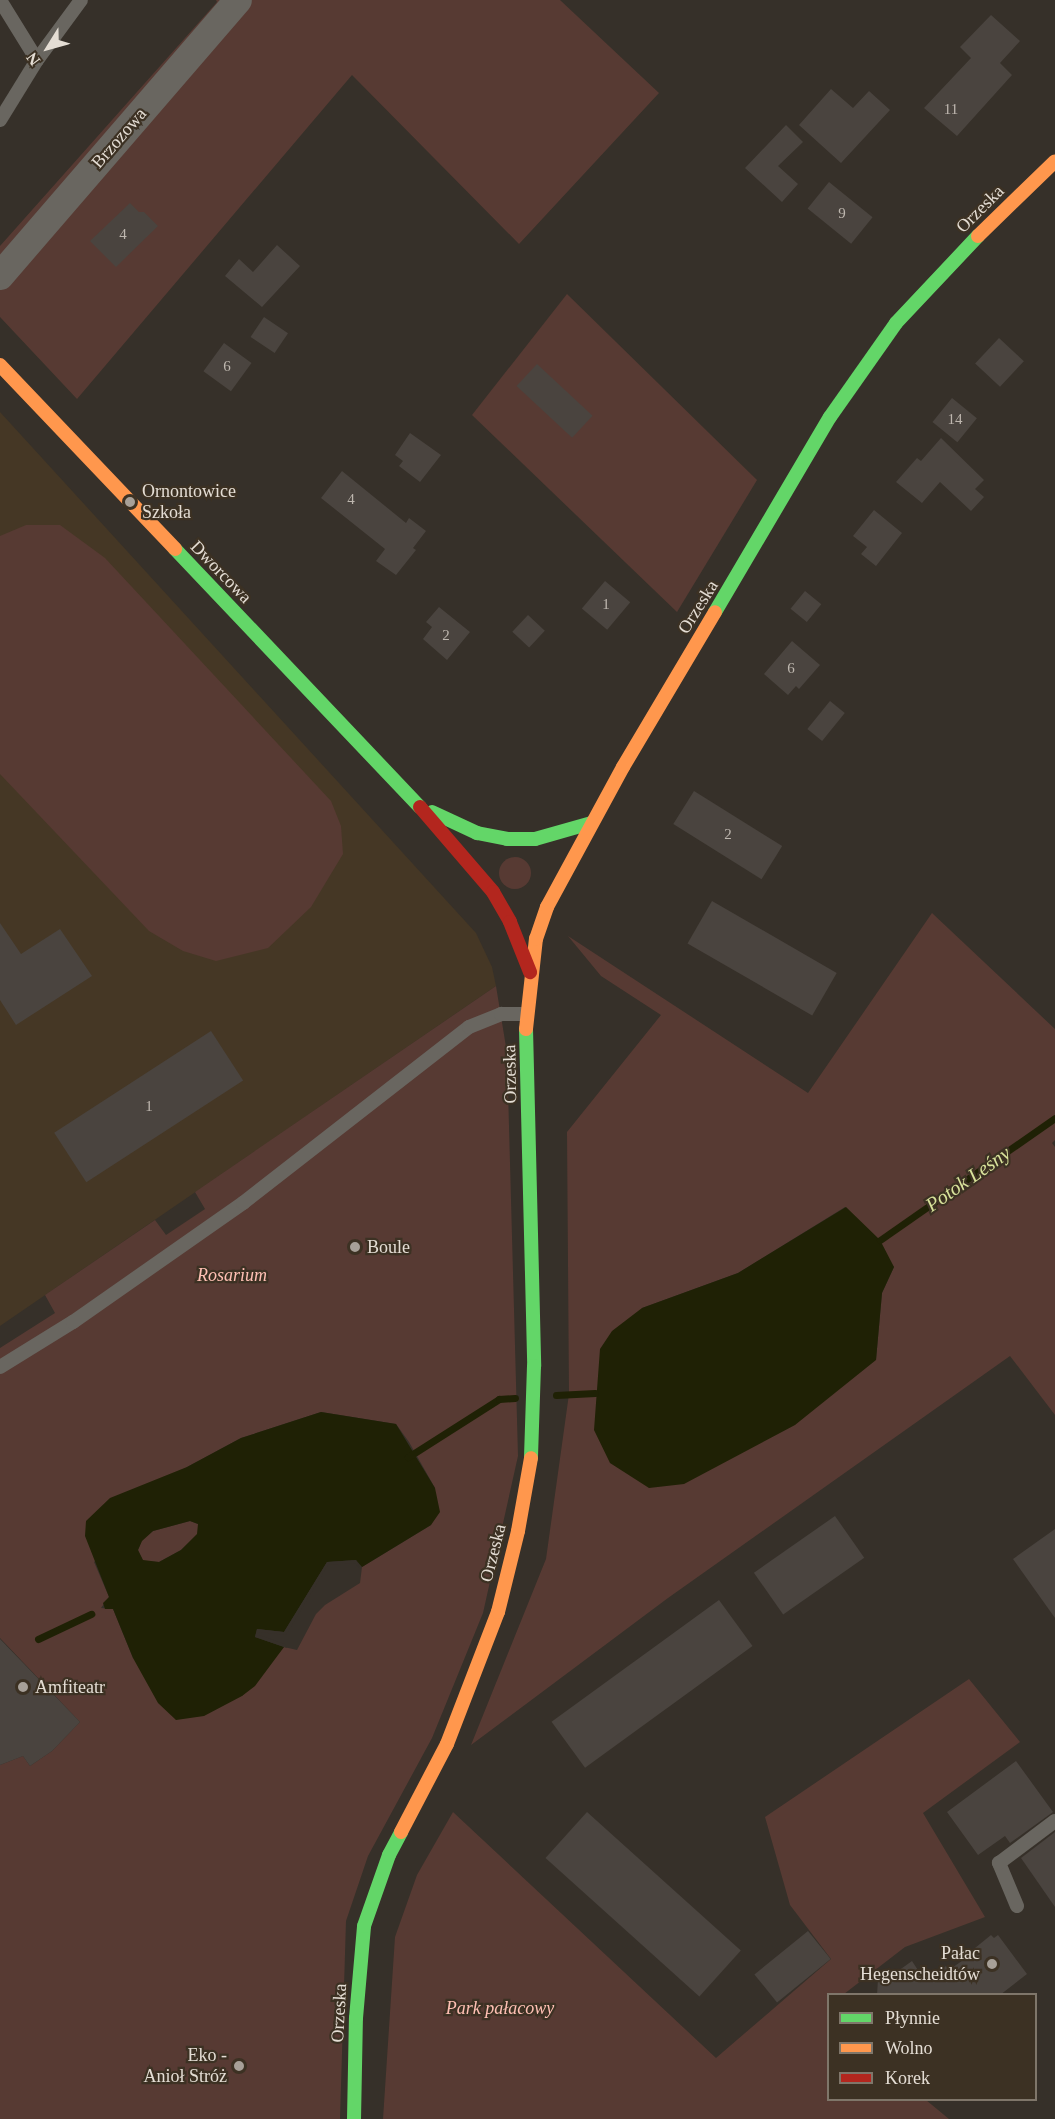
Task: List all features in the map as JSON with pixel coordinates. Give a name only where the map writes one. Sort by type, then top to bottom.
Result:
[{"type":"street","name":"Brzozowa","points":[[0,276],[238,0]]},
{"type":"street","name":"Orzeska","points":[[354,2119],[356,2018],[364,1926],[389,1856],[447,1744],[498,1612],[518,1531],[532,1450],[534,1366],[526,1014],[536,939],[547,907],[558,882],[591,823],[830,417],[896,323],[956,258],[1045,178],[1055,161]]},
{"type":"street","name":"Dworcowa","points":[[0,365],[417,803],[489,887],[510,922],[530,972]]},
{"type":"street","name":"Dworcowa","points":[[417,803],[449,822],[477,833],[512,839],[535,839],[591,823]]},
{"type":"street","points":[[490,849],[512,839],[537,853]]},
{"type":"street","points":[[483,862],[489,887],[524,906],[547,907]]},
{"type":"street","points":[[549,867],[558,882]]},
{"type":"lane","points":[[0,0],[37,60]]},
{"type":"lane","points":[[0,120],[37,60],[81,0]]},
{"type":"lane","points":[[0,1367],[73,1322],[243,1203],[469,1027],[501,1014],[526,1014]]},
{"type":"lane","points":[[1017,1906],[999,1863],[1055,1821]]},
{"type":"shaded area","points":[[0,412],[476,933],[492,967],[496,986],[0,1326]]},
{"type":"shaded area","points":[[846,1207],[880,1240],[894,1267],[882,1293],[876,1360],[795,1425],[684,1484],[649,1488],[610,1463],[594,1430],[600,1349],[612,1331],[642,1308],[738,1273]]},
{"type":"shaded area","points":[[321,1412],[396,1424],[435,1488],[440,1512],[431,1525],[362,1567],[356,1560],[327,1562],[284,1632],[257,1629],[255,1637],[284,1647],[255,1686],[242,1696],[204,1716],[176,1720],[158,1703],[133,1658],[113,1609],[105,1609],[103,1603],[109,1597],[85,1536],[86,1521],[110,1498],[187,1467],[241,1438]],"holes":[[[190,1521],[198,1524],[197,1534],[181,1550],[159,1562],[143,1560],[138,1550],[142,1541],[153,1531]]]},
{"type":"green space","points":[[216,0],[560,0],[659,93],[519,244],[352,75],[77,399],[0,317],[0,246],[217,2]]},
{"type":"green space","points":[[567,294],[757,480],[677,612],[472,415]]},
{"type":"green space","points":[[26,525],[60,525],[105,558],[331,801],[341,826],[343,854],[311,907],[268,948],[216,961],[183,951],[149,931],[0,774],[0,536]]},
{"type":"green space","points":[[515,857],[526,862],[531,873],[526,884],[515,889],[504,884],[499,873],[504,862]]},
{"type":"green space","points":[[932,913],[1055,1029],[1055,1140],[1052,1143],[1055,1147],[1055,1415],[1010,1356],[668,1598],[471,1745],[546,1559],[569,1394],[567,1132],[661,1015],[601,976],[568,936],[808,1093]],"holes":[[[845,1207],[894,1267],[882,1293],[876,1360],[642,1308],[738,1273]]]},
{"type":"green space","name":"Rosarium","points":[[496,986],[507,1053],[518,1456],[483,1613],[432,1738],[368,1856],[346,1921],[340,2119],[0,2119],[0,1765],[23,1756],[30,1766],[52,1751],[80,1722],[0,1638],[0,1348],[55,1313],[45,1295],[155,1220],[166,1235],[205,1209],[195,1192]],"holes":[[[321,1412],[396,1424],[435,1488],[431,1525],[362,1567],[360,1583],[325,1605],[316,1614],[297,1650],[284,1647],[242,1696],[133,1658],[113,1609],[101,1608],[109,1597],[94,1562],[187,1467],[241,1438]]]},
{"type":"green space","points":[[190,1521],[198,1524],[198,1534],[181,1550],[159,1562],[143,1561],[138,1550],[142,1540],[153,1531]]},
{"type":"green space","name":"Park pałacowy","points":[[969,1679],[1020,1742],[923,1813],[985,1917],[905,1947],[845,1993],[827,1993],[827,2101],[927,2101],[949,2119],[383,2119],[395,1937],[417,1875],[453,1812],[716,2058],[831,1959],[790,1905],[765,1817]]},
{"type":"pier","points":[[356,1560],[361,1570],[355,1563],[328,1565],[286,1635],[259,1632],[259,1635],[285,1644],[287,1648],[255,1637],[257,1629],[284,1632],[327,1562]]},
{"type":"building","points":[[991,15],[1020,41],[1000,63],[1012,75],[957,136],[924,108],[971,58],[960,47]]},
{"type":"building","points":[[831,89],[853,108],[869,91],[890,110],[841,163],[799,125]]},
{"type":"building","points":[[786,125],[803,142],[778,166],[798,184],[782,202],[745,168]]},
{"type":"building","points":[[829,182],[873,217],[851,244],[808,208]]},
{"type":"building","points":[[130,203],[139,212],[144,212],[158,226],[116,267],[90,241]]},
{"type":"building","points":[[277,245],[300,266],[262,307],[225,276],[239,259],[253,272]]},
{"type":"building","points":[[264,317],[288,333],[275,353],[251,337]]},
{"type":"building","points":[[999,338],[1024,361],[1000,387],[975,364]]},
{"type":"building","points":[[224,343],[252,363],[231,391],[203,371]]},
{"type":"building","points":[[537,364],[593,416],[572,438],[517,386]]},
{"type":"building","points":[[952,398],[977,418],[957,442],[932,422]]},
{"type":"building","points":[[410,433],[441,455],[420,482],[399,466],[403,461],[395,455]]},
{"type":"building","points":[[941,438],[984,480],[975,489],[984,497],[971,511],[940,482],[922,503],[896,482],[917,458],[921,461]]},
{"type":"building","points":[[342,471],[406,523],[409,518],[426,531],[413,548],[416,550],[396,575],[376,561],[385,549],[321,498]]},
{"type":"building","points":[[874,510],[902,533],[876,566],[861,554],[867,547],[853,536]]},
{"type":"building","points":[[605,581],[630,602],[607,630],[582,609]]},
{"type":"building","points":[[805,591],[821,604],[807,622],[791,609]]},
{"type":"building","points":[[439,607],[470,632],[447,660],[423,639],[432,627],[426,622]]},
{"type":"building","points":[[528,615],[545,631],[529,648],[512,632]]},
{"type":"building","points":[[792,641],[820,665],[799,689],[796,686],[788,695],[764,674]]},
{"type":"building","points":[[830,701],[845,713],[822,741],[807,729]]},
{"type":"building","points":[[694,791],[782,846],[762,879],[673,824]]},
{"type":"building","points":[[712,901],[837,973],[812,1015],[688,943]]},
{"type":"building","points":[[0,923],[21,954],[60,929],[92,976],[16,1025],[0,1000]]},
{"type":"building","points":[[211,1031],[243,1080],[86,1182],[54,1133]]},
{"type":"building","points":[[835,1516],[864,1558],[783,1615],[754,1573]]},
{"type":"building","points":[[1055,1529],[1055,1618],[1013,1559]]},
{"type":"building","points":[[719,1600],[753,1646],[585,1768],[552,1722]]},
{"type":"building","name":"Amfiteatr","points":[[0,1639],[80,1722],[52,1751],[30,1766],[23,1756],[0,1765]]},
{"type":"building","points":[[1016,1761],[1053,1812],[1010,1843],[1005,1836],[978,1855],[947,1812]]},
{"type":"building","points":[[587,1812],[741,1951],[699,1997],[546,1858]]},
{"type":"building","points":[[1055,1832],[1055,1907],[1021,1858]]},
{"type":"building","points":[[808,1931],[831,1959],[777,2002],[754,1974]]},
{"type":"building","name":"Pałac Hegenscheidtów","points":[[991,1935],[994,1938],[998,1935],[1027,1974],[1003,1993],[877,1993],[878,1979],[885,1974],[891,1976],[912,1961],[925,1981],[946,1966],[949,1970],[976,1951],[975,1948]]},
{"type":"waterway","name":"Potok Leśny","points":[[880,1240],[1055,1118]]},
{"type":"waterway","points":[[556,1395],[595,1393]]},
{"type":"waterway","points":[[408,1457],[499,1399],[515,1398]]},
{"type":"waterway","points":[[38,1639],[91,1614]]},
{"type":"traffic: fast","points":[[715,612],[830,417],[896,323],[978,236]]},
{"type":"traffic: fast","points":[[175,549],[420,807]]},
{"type":"traffic: fast","points":[[432,812],[477,833],[507,839],[535,839],[591,823]]},
{"type":"traffic: fast","points":[[526,1029],[534,1366],[531,1458]]},
{"type":"traffic: fast","points":[[354,2119],[356,2018],[364,1926],[389,1855],[401,1832]]},
{"type":"traffic: slow","points":[[978,236],[1055,161]]},
{"type":"traffic: slow","points":[[0,365],[175,549]]},
{"type":"traffic: slow","points":[[526,1029],[536,939],[547,907],[623,767],[715,612]]},
{"type":"traffic: slow","points":[[401,1832],[447,1744],[498,1612],[518,1531],[531,1458]]},
{"type":"traffic: jam","points":[[420,807],[493,892],[510,922],[530,972]]},
{"type":"place","name":"Ornontowice Szkoła","points":[[130,502]]},
{"type":"place","name":"Boule","points":[[355,1247]]},
{"type":"place","name":"Amfiteatr","points":[[23,1687]]},
{"type":"place","name":"Pałac Hegenscheidtów","points":[[992,1964]]},
{"type":"place","name":"Eko - Anioł Stróż","points":[[239,2066]]}]
